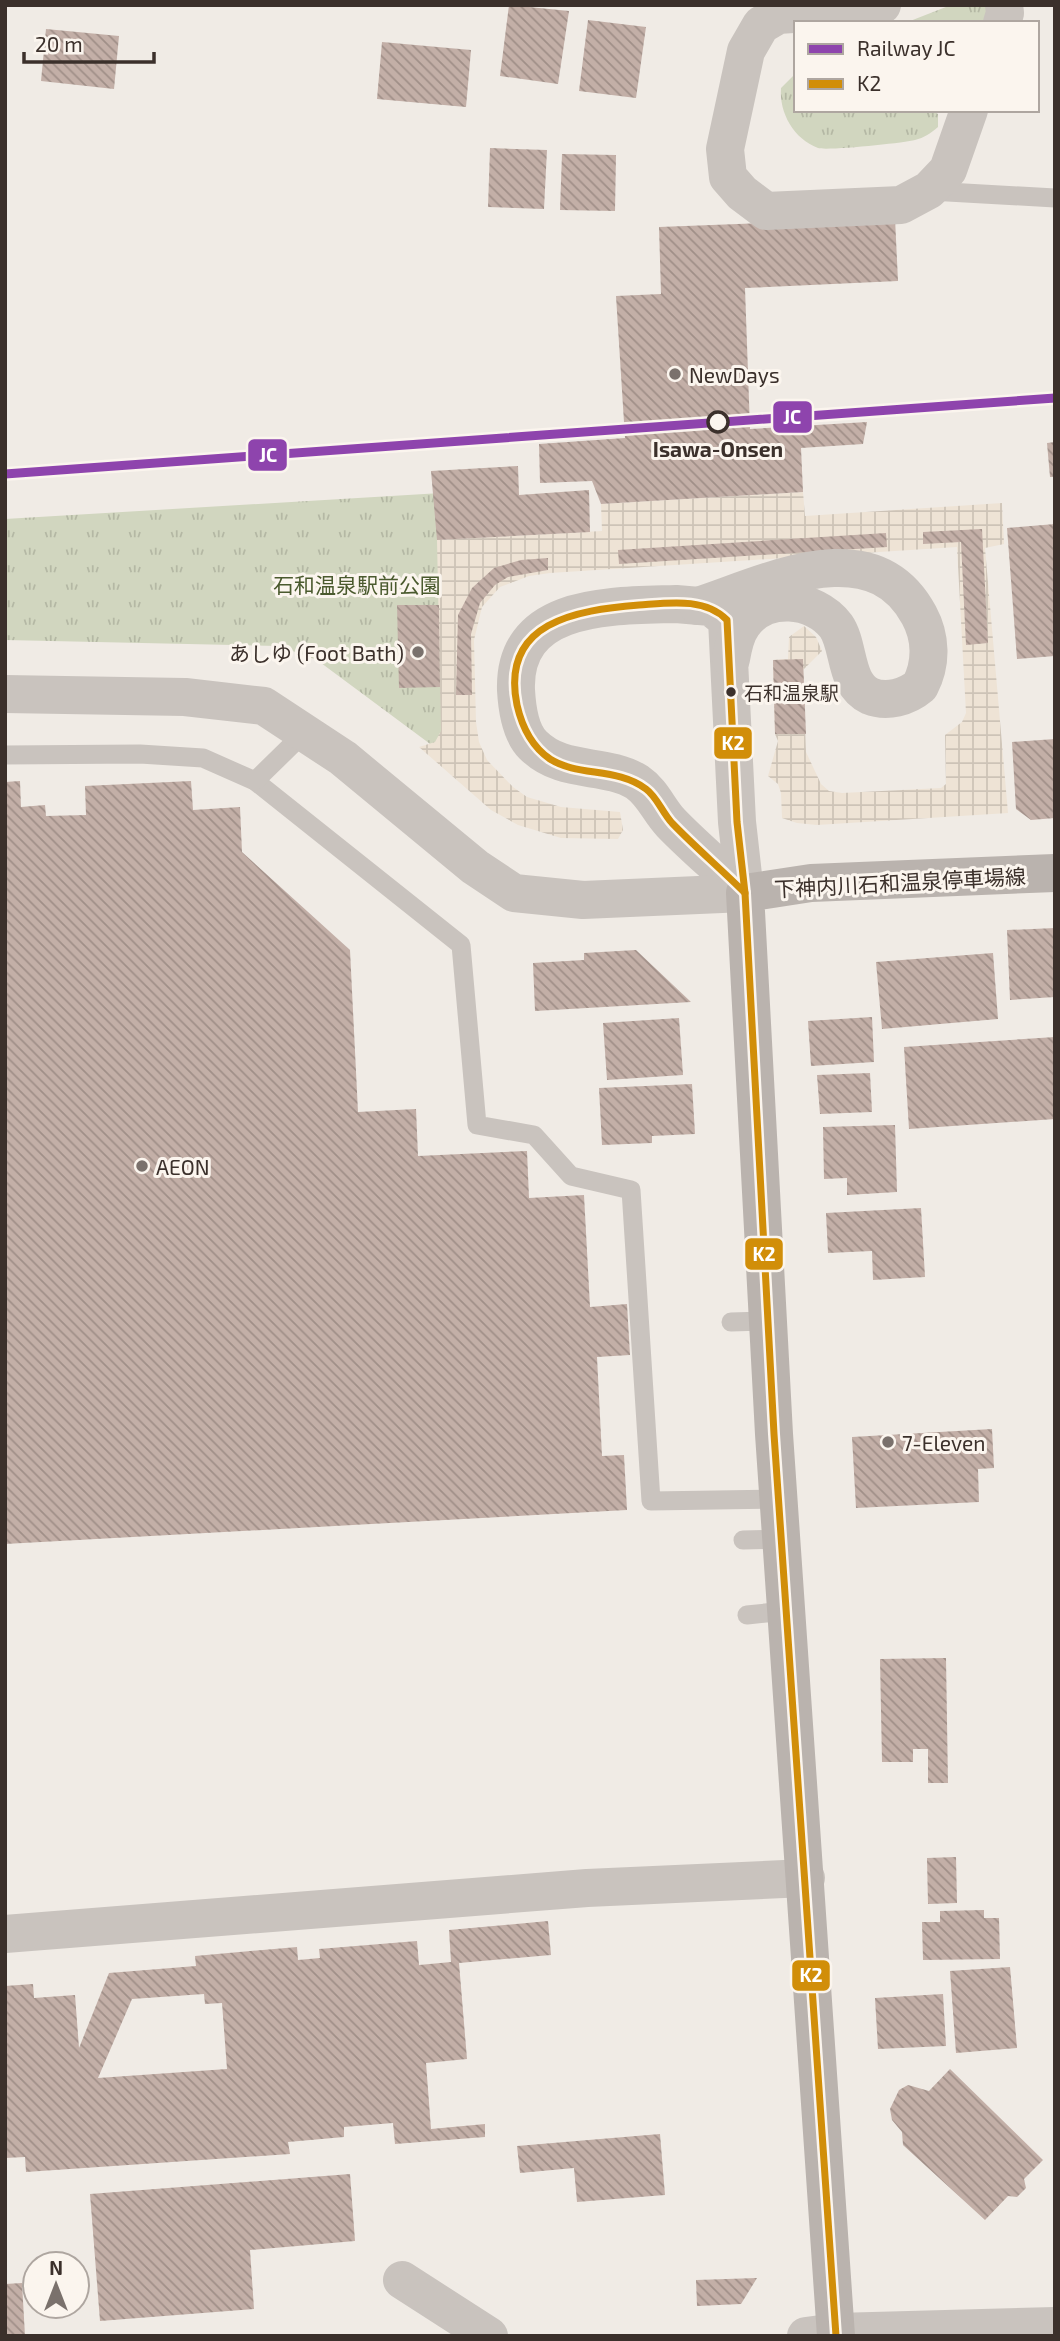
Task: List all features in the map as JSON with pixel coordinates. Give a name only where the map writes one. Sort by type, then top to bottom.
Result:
[{"type":"main road","name":"下神内川石和温泉停車場線","points":[[745,893],[811,883],[1055,873]]},
{"type":"main road","points":[[745,893],[749,1322],[778,1499],[806,1878],[826,2335]]},
{"type":"street","points":[[882,5],[778,15],[761,25],[746,51],[725,149],[728,177],[742,193],[766,211],[901,205],[929,190],[948,170],[968,112]]},
{"type":"street","points":[[698,606],[774,578],[830,569],[860,569],[879,575],[905,591],[920,616],[929,642],[927,668],[920,686],[898,698],[870,695],[851,672],[840,633],[833,622],[821,611],[789,601],[769,604],[743,623],[730,664]]},
{"type":"street","points":[[698,606],[711,607],[727,620],[737,822],[745,893],[671,822],[650,792],[616,774],[562,765],[531,744],[519,716],[517,661],[533,638],[554,621],[568,615],[606,608],[698,606]]},
{"type":"street","points":[[5,694],[234,701],[264,706],[343,758],[475,867],[514,893],[583,900],[745,893]]},
{"type":"street","points":[[5,1934],[587,1888],[806,1878]]},
{"type":"street","points":[[402,2280],[489,2336]]},
{"type":"street","points":[[826,2335],[1055,2326]]},
{"type":"lane","points":[[929,190],[1055,198]]},
{"type":"lane","points":[[255,781],[304,733]]},
{"type":"lane","points":[[5,755],[141,754],[203,758],[255,781],[461,945],[477,1125],[534,1135],[571,1176],[631,1190],[651,1501],[778,1499]]},
{"type":"lane","points":[[743,1540],[781,1539]]},
{"type":"lane","points":[[747,1615],[785,1611]]},
{"type":"green space","points":[[951,5],[994,5],[990,21],[910,21]]},
{"type":"green space","points":[[794,75],[794,112],[934,112],[938,114],[938,127],[924,137],[908,141],[849,148],[818,148],[795,132],[790,124],[783,107],[781,88]]},
{"type":"green space","name":"石和温泉駅前公園","points":[[441,493],[445,755],[317,660],[279,646],[5,640],[5,519]]},
{"type":"shaded area","points":[[803,492],[805,516],[1002,503],[1004,544],[985,548],[1008,813],[817,825],[797,823],[782,818],[778,784],[768,776],[778,741],[775,734],[773,660],[788,659],[789,637],[804,626],[816,637],[822,651],[803,670],[806,752],[821,784],[829,791],[842,793],[941,788],[946,784],[945,735],[962,722],[966,713],[957,547],[550,573],[529,576],[500,587],[482,607],[474,640],[476,722],[479,742],[487,760],[513,787],[527,797],[561,807],[620,812],[623,830],[618,839],[561,838],[518,825],[491,810],[419,747],[435,742],[441,731],[437,540],[602,531],[601,504]]},
{"type":"building","points":[[509,5],[569,11],[558,84],[500,76]]},
{"type":"building","points":[[588,20],[646,27],[636,98],[579,91]]},
{"type":"building","points":[[46,29],[119,36],[114,89],[41,81]]},
{"type":"building","points":[[382,42],[471,50],[466,107],[377,99]]},
{"type":"building","points":[[490,148],[547,150],[544,209],[488,207]]},
{"type":"building","points":[[562,154],[616,155],[615,211],[560,210]]},
{"type":"building","points":[[895,218],[898,281],[745,288],[750,429],[867,422],[863,444],[801,448],[803,492],[601,504],[592,481],[540,483],[539,444],[625,438],[616,296],[661,294],[659,227]]},
{"type":"building","points":[[1055,442],[1055,477],[1050,477],[1047,443]]},
{"type":"building","points":[[518,466],[519,495],[589,490],[590,532],[437,540],[431,471]]},
{"type":"building","points":[[1055,524],[1055,656],[1017,659],[1007,528]]},
{"type":"building","points":[[982,529],[988,643],[966,645],[961,542],[923,544],[923,532]]},
{"type":"building","points":[[886,533],[887,547],[619,564],[618,550]]},
{"type":"building","points":[[548,558],[548,570],[508,577],[495,585],[480,603],[471,634],[472,695],[456,695],[458,615],[472,588],[494,568],[521,560]]},
{"type":"building","points":[[397,605],[439,605],[440,687],[399,688]]},
{"type":"building","points":[[803,659],[806,734],[775,734],[773,660]]},
{"type":"building","points":[[1055,739],[1055,818],[1031,820],[1016,809],[1012,742]]},
{"type":"building","points":[[20,781],[21,807],[45,805],[46,816],[86,815],[85,786],[191,781],[193,810],[240,807],[242,852],[350,950],[358,1112],[416,1109],[418,1156],[527,1151],[529,1198],[584,1195],[590,1307],[627,1304],[630,1355],[597,1357],[602,1456],[624,1455],[627,1510],[5,1544],[5,782]]},
{"type":"building","points":[[1055,928],[1055,997],[1010,1000],[1007,930]]},
{"type":"building","points":[[636,950],[691,1002],[535,1011],[533,963],[584,960],[584,953]]},
{"type":"building","points":[[993,953],[998,1019],[882,1029],[876,962]]},
{"type":"building","points":[[872,1017],[874,1062],[811,1066],[808,1021]]},
{"type":"building","points":[[679,1018],[683,1075],[607,1080],[603,1023]]},
{"type":"building","points":[[1055,1037],[1055,1119],[909,1129],[904,1047]]},
{"type":"building","points":[[870,1073],[872,1112],[820,1114],[817,1075]]},
{"type":"building","points":[[692,1084],[695,1134],[652,1136],[652,1143],[602,1145],[599,1088]]},
{"type":"building","points":[[895,1125],[897,1192],[847,1195],[847,1178],[824,1179],[823,1127]]},
{"type":"building","points":[[921,1208],[925,1277],[873,1280],[872,1251],[828,1253],[826,1213]]},
{"type":"building","points":[[992,1429],[994,1468],[978,1469],[979,1502],[856,1508],[852,1437]]},
{"type":"building","points":[[946,1658],[948,1783],[928,1783],[928,1749],[913,1749],[913,1762],[882,1762],[880,1659]]},
{"type":"building","points":[[956,1857],[957,1903],[928,1904],[927,1858]]},
{"type":"building","points":[[984,1910],[984,1918],[999,1918],[1000,1959],[923,1960],[922,1922],[940,1922],[940,1911]]},
{"type":"building","points":[[548,1921],[551,1955],[459,1963],[467,2059],[426,2063],[431,2129],[485,2124],[485,2137],[395,2144],[393,2123],[344,2127],[344,2137],[288,2142],[290,2154],[26,2172],[25,2157],[5,2158],[5,1986],[33,1984],[34,1998],[75,1995],[79,2048],[109,1973],[196,1966],[195,1956],[297,1947],[298,1960],[320,1958],[319,1949],[417,1941],[419,1965],[451,1962],[449,1930]],"holes":[[[204,1994],[205,2004],[222,2003],[227,2069],[98,2078],[132,1999]]]},
{"type":"building","points":[[1010,1967],[1017,2048],[956,2053],[950,1971]]},
{"type":"building","points":[[943,1994],[946,2046],[878,2049],[875,1998]]},
{"type":"building","points":[[950,2069],[1043,2160],[1024,2179],[1026,2188],[1017,2197],[1008,2196],[985,2220],[903,2145],[902,2132],[892,2120],[890,2109],[899,2090],[908,2085],[929,2091]]},
{"type":"building","points":[[660,2134],[665,2195],[577,2202],[574,2168],[520,2173],[517,2146]]},
{"type":"building","points":[[350,2174],[355,2241],[250,2250],[254,2309],[100,2321],[90,2194]]},
{"type":"building","points":[[757,2278],[741,2304],[697,2306],[696,2280]]},
{"type":"building","points":[[21,2283],[21,2320],[24,2320],[25,2336],[5,2336],[5,2284]]},
{"type":"rail line","name":"JC","points":[[5,474],[1055,398]]},
{"type":"transit line","name":"K2","points":[[686,603],[708,608],[727,620],[737,822],[745,893],[672,823],[646,789],[623,778],[561,765],[550,759],[533,742],[522,721],[517,705],[515,677],[520,655],[532,638],[548,626],[568,617],[639,605],[686,603]]},
{"type":"transit line","name":"K2","points":[[745,893],[774,1434],[836,2336]]},
{"type":"place","name":"NewDays","points":[[675,374]]},
{"type":"place","name":"Isawa-Onsen","points":[[718,422]]},
{"type":"place","name":"あしゆ (Foot Bath)","points":[[418,652]]},
{"type":"place","name":"石和温泉駅","points":[[731,692]]},
{"type":"place","name":"AEON","points":[[142,1166]]},
{"type":"place","name":"7-Eleven","points":[[888,1442]]}]
